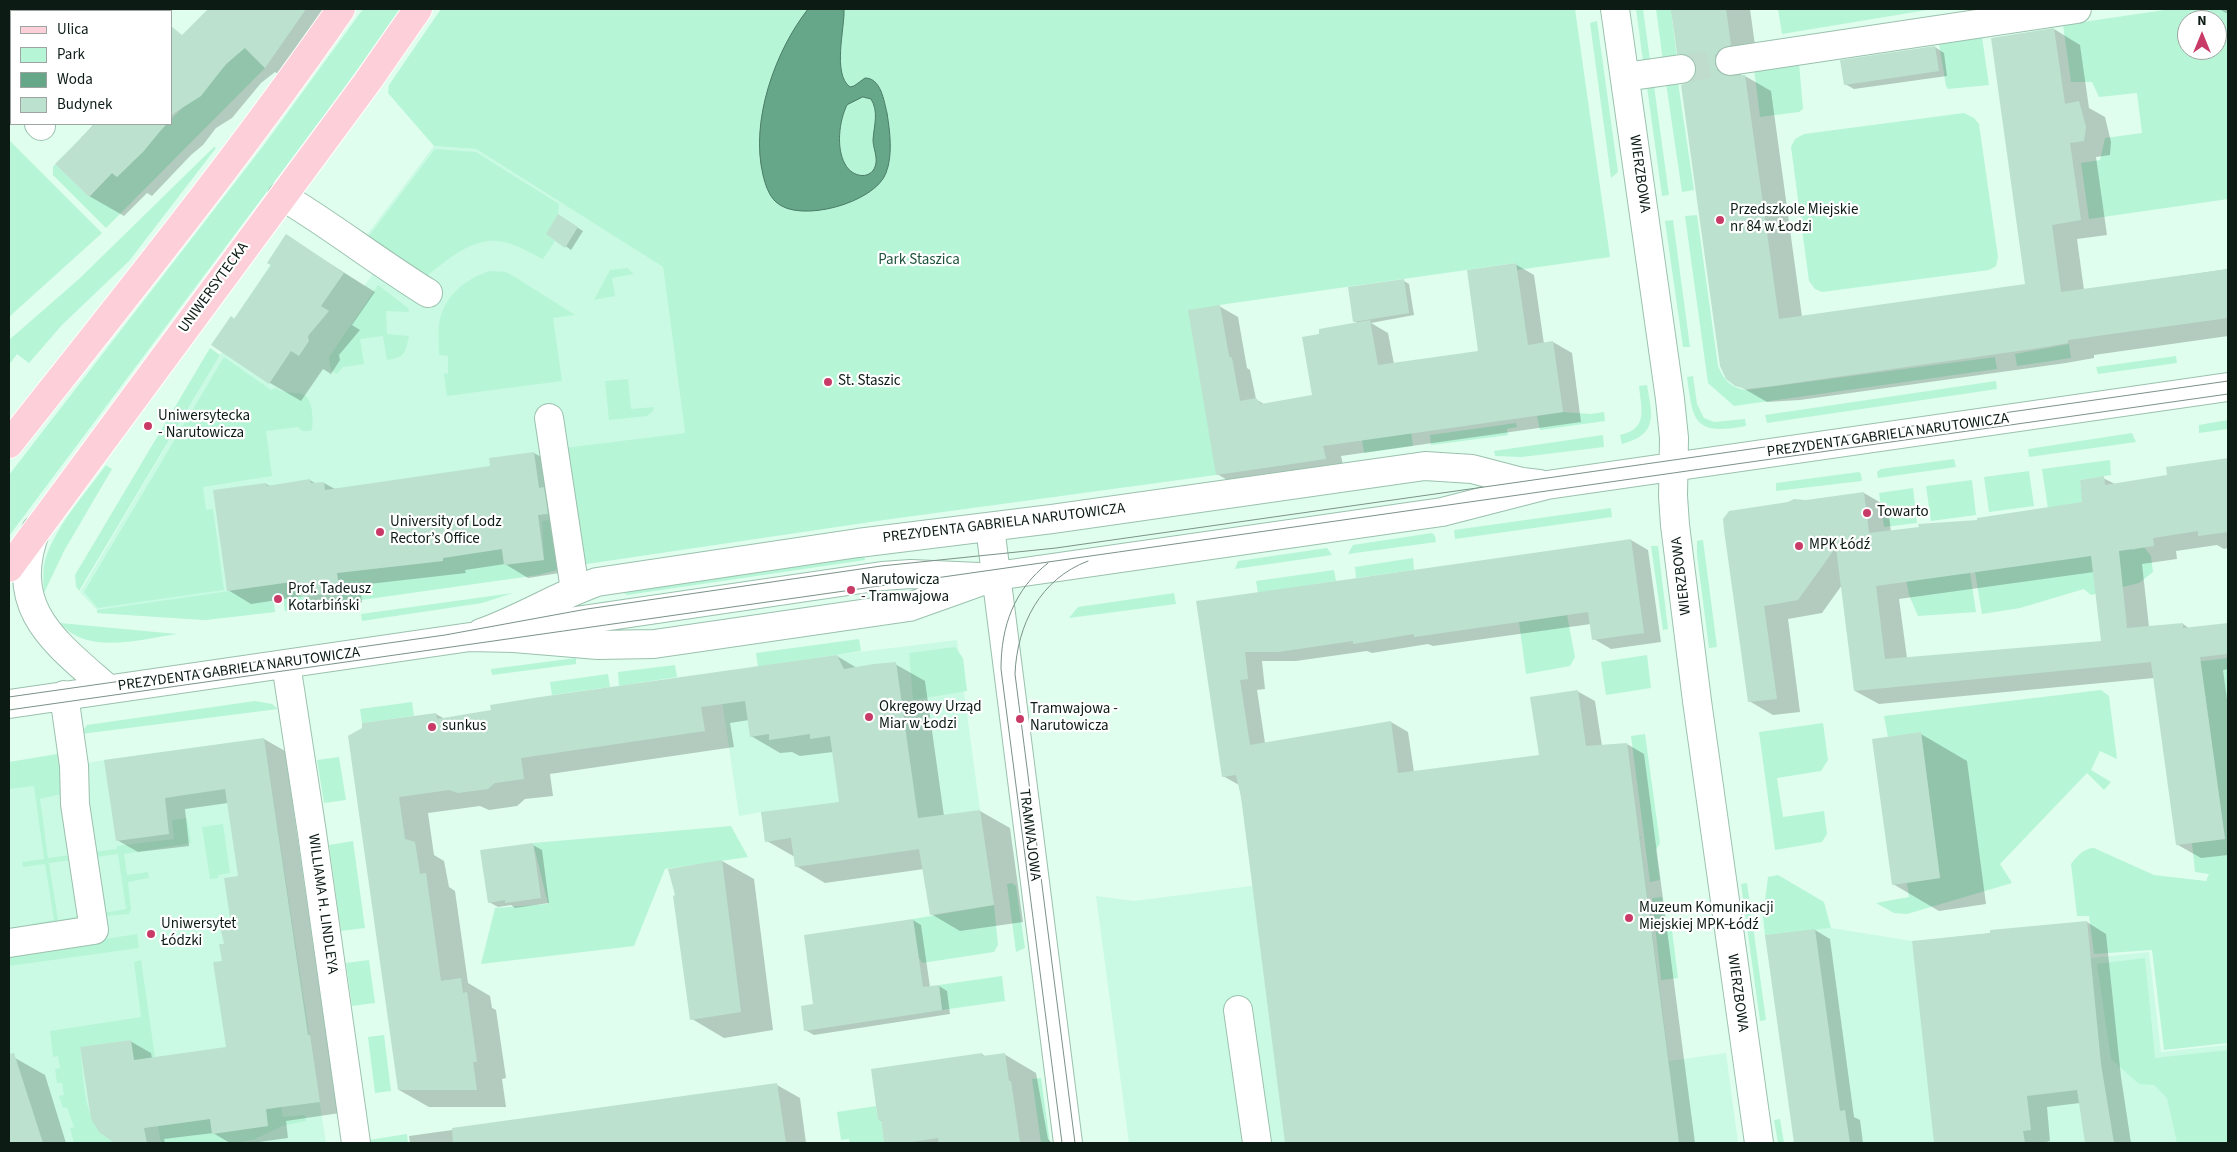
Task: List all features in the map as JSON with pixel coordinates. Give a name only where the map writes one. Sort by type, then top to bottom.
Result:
[{"type":"main road","points":[[9,444],[189,217],[293,78],[341,9]]},
{"type":"main road","name":"UNIWERSYTECKA","points":[[9,568],[368,80],[418,9]]},
{"type":"street","name":"WIERZBOWA","points":[[1615,9],[1670,399],[1674,438],[1673,496],[1675,525],[1692,664],[1759,1143]]},
{"type":"street","points":[[1730,61],[2077,9]]},
{"type":"street","points":[[1625,78],[1681,69]]},
{"type":"street","points":[[282,196],[329,226],[380,264],[428,294]]},
{"type":"street","name":"PREZYDENTA GABRIELA NARUTOWICZA","points":[[9,704],[470,637],[514,638],[617,646],[654,644],[909,607],[996,576],[1442,512],[1547,485],[2228,387]]},
{"type":"street","points":[[549,418],[575,590]]},
{"type":"street","name":"PREZYDENTA GABRIELA NARUTOWICZA","points":[[470,637],[506,624],[575,590],[597,582],[858,543],[990,527],[1425,466],[1472,469],[1522,482],[1547,485]]},
{"type":"street","name":"TRAMWAJOWA","points":[[990,527],[1068,1143]]},
{"type":"street","points":[[36,530],[30,544],[27,569],[27,583],[34,610],[42,625],[55,641],[108,689]]},
{"type":"street","points":[[470,637],[882,576],[911,574],[996,576]]},
{"type":"street","name":"WILLIAMA H. LINDLEYA","points":[[286,664],[356,1142]]},
{"type":"street","points":[[9,943],[94,930],[75,804],[74,766],[64,696]]},
{"type":"street","points":[[1238,1010],[1257,1143]]},
{"type":"shaded area","points":[[434,146],[476,149],[663,267],[685,433],[564,448],[580,565],[538,575],[285,611],[283,594],[273,596],[275,612],[205,620],[97,613],[97,610],[80,592],[222,352],[211,345],[231,316],[235,318],[270,265],[267,263],[286,234],[364,286],[389,253],[366,236]]},
{"type":"shaded area","points":[[957,640],[980,810],[765,842],[761,812],[739,816],[718,673],[827,656]]},
{"type":"shaded area","name":"Uniwersytet Łódzki","points":[[264,738],[326,1143],[9,1143],[9,778],[104,760]]},
{"type":"shaded area","points":[[1642,836],[1640,840],[1669,1061],[1726,1053],[1738,1143],[1129,1143],[1096,896],[1134,901]]},
{"type":"shaded area","points":[[1831,928],[1912,941],[1915,966],[2022,955],[2036,964],[2149,952],[2161,1052],[2228,1045],[2228,1143],[1795,1143],[1765,935]]},
{"type":"green space","points":[[363,9],[400,9],[343,90],[9,536],[9,475],[264,145]]},
{"type":"green space","name":"Park Staszica","points":[[441,9],[1575,9],[1610,257],[1517,270],[1516,263],[1219,305],[1216,475],[884,520],[580,565],[563,448],[685,433],[663,267],[476,149],[434,146],[388,93],[389,85]]},
{"type":"green space","points":[[1636,9],[1643,9],[1650,60],[1643,61]]},
{"type":"green space","points":[[1656,9],[1671,9],[1677,59],[1663,61]]},
{"type":"green space","points":[[1778,9],[1927,9],[1927,10],[1782,34]]},
{"type":"green space","points":[[2171,9],[2228,9],[2228,199],[2089,219],[2081,163],[2100,160],[2105,138],[2142,133],[2137,93],[2099,97],[2092,82],[2071,82],[2063,25]]},
{"type":"green space","points":[[1597,21],[1618,172],[1611,178],[1590,23]]},
{"type":"green space","points":[[1982,37],[1989,85],[1948,89],[1939,44]]},
{"type":"green space","points":[[244,47],[265,68],[106,228],[53,175],[55,164],[89,197],[112,173],[117,177],[166,125],[172,125],[172,118]]},
{"type":"green space","points":[[1799,63],[1803,109],[1799,112],[1760,117],[1754,69]]},
{"type":"green space","points":[[1678,82],[1694,190],[1682,192],[1666,83]]},
{"type":"green space","points":[[1654,86],[1669,195],[1662,196],[1647,87]]},
{"type":"green space","points":[[1964,113],[1974,118],[1979,124],[1998,257],[1996,266],[1989,270],[1822,292],[1815,289],[1809,281],[1791,147],[1795,139],[1804,134]]},
{"type":"green space","points":[[9,140],[102,233],[9,317]]},
{"type":"green space","points":[[214,147],[216,148],[129,261],[62,325],[29,363],[17,354],[9,365],[9,340],[79,279]]},
{"type":"green space","points":[[435,149],[476,152],[559,204],[558,214],[546,234],[555,241],[543,259],[509,243],[482,242],[463,250],[424,276],[369,236]]},
{"type":"green space","points":[[1697,215],[1718,366],[1732,385],[1746,390],[1995,357],[1997,369],[1734,406],[1708,383],[1685,216]]},
{"type":"green space","points":[[1673,220],[1690,347],[1683,347],[1665,221]]},
{"type":"green space","points":[[627,268],[634,274],[612,278],[615,296],[594,300],[610,270]]},
{"type":"green space","points":[[490,271],[506,272],[575,315],[553,318],[562,381],[447,396],[444,374],[448,373],[448,356],[439,355],[441,315],[444,307],[460,287],[474,277]]},
{"type":"green space","points":[[378,285],[408,308],[409,312],[386,311],[387,334],[409,336],[404,353],[401,356],[387,360],[383,336],[360,339],[364,364],[343,367],[337,374],[331,370],[329,357]]},
{"type":"green space","points":[[2069,344],[2071,358],[2017,366],[2015,354]]},
{"type":"green space","points":[[210,348],[220,355],[79,591],[76,586],[75,575]]},
{"type":"green space","points":[[2176,356],[2177,363],[2098,374],[2096,367]]},
{"type":"green space","points":[[224,357],[271,390],[276,388],[282,391],[303,394],[307,397],[312,411],[313,424],[311,431],[302,431],[298,427],[266,431],[272,476],[203,487],[206,510],[213,509],[224,590],[98,608],[84,592]]},
{"type":"green space","points":[[1693,376],[1697,404],[1704,418],[1714,422],[1745,419],[1746,426],[1716,429],[1707,427],[1700,422],[1695,416],[1689,393],[1687,377]]},
{"type":"green space","points":[[628,379],[631,409],[654,407],[653,411],[647,416],[609,420],[605,381]]},
{"type":"green space","points":[[1996,381],[1997,389],[1767,423],[1765,415]]},
{"type":"green space","points":[[1647,385],[1651,414],[1650,422],[1642,435],[1622,444],[1620,435],[1629,432],[1639,423],[1642,410],[1639,386]]},
{"type":"green space","points":[[1563,412],[1591,414],[1604,412],[1605,421],[1540,430],[1537,416]]},
{"type":"green space","points":[[2228,420],[2228,429],[2199,433],[2199,425]]},
{"type":"green space","points":[[1516,423],[1517,427],[1507,429],[1508,435],[1431,445],[1430,435]]},
{"type":"green space","points":[[1411,432],[1413,446],[1364,453],[1362,440]]},
{"type":"green space","points":[[2132,433],[2136,442],[2029,457],[2028,449]]},
{"type":"green space","points":[[1603,435],[1604,447],[1522,457],[1495,456],[1494,451]]},
{"type":"green space","points":[[1954,459],[1956,467],[1878,478],[1877,472],[1881,469]]},
{"type":"green space","points":[[2110,460],[2111,475],[2080,480],[2083,504],[2048,509],[2042,469]]},
{"type":"green space","points":[[106,465],[112,469],[64,551],[44,593],[44,565],[54,539],[70,513]]},
{"type":"green space","points":[[2029,471],[2034,506],[1989,512],[1984,477]]},
{"type":"green space","points":[[1859,472],[1862,481],[1776,491],[1776,483]]},
{"type":"green space","points":[[1972,480],[1976,515],[1931,521],[1926,486]]},
{"type":"green space","points":[[1913,488],[1917,523],[1884,527],[1879,493]]},
{"type":"green space","points":[[1611,508],[1612,517],[1455,539],[1454,530]]},
{"type":"green space","points":[[549,520],[557,570],[538,575],[339,603],[337,573],[443,561],[443,558],[501,549],[504,565],[544,560],[542,521]]},
{"type":"green space","points":[[1432,533],[1435,536],[1436,542],[1348,554],[1353,545]]},
{"type":"green space","points":[[1703,540],[1717,647],[1709,648],[1697,555],[1697,541]]},
{"type":"green space","points":[[2132,541],[2132,550],[2144,547],[2151,556],[2153,572],[2139,583],[2091,595],[2084,589],[2020,608],[1982,614],[1975,572]]},
{"type":"green space","points":[[1651,546],[1658,546],[1668,629],[1663,630]]},
{"type":"green space","points":[[1327,548],[1332,555],[1235,569],[1238,561]]},
{"type":"green space","points":[[863,551],[865,560],[627,595],[623,592]]},
{"type":"green space","points":[[1413,558],[1414,570],[1356,578],[1355,567]]},
{"type":"green space","points":[[1334,570],[1336,581],[1258,593],[1256,581]]},
{"type":"green space","points":[[1970,573],[1976,612],[1918,616],[1909,595],[1906,579]]},
{"type":"green space","points":[[297,578],[304,608],[285,611],[283,594],[273,596],[275,612],[205,620],[97,613],[97,610],[285,583]]},
{"type":"green space","points":[[513,593],[482,603],[362,621],[361,614]]},
{"type":"green space","points":[[1174,593],[1176,604],[1069,618],[1078,607]]},
{"type":"green space","points":[[1567,615],[1575,657],[1570,666],[1526,674],[1519,622]]},
{"type":"green space","points":[[60,623],[177,634],[116,643],[100,642],[85,639],[72,633]]},
{"type":"green space","points":[[859,639],[861,651],[758,667],[756,653]]},
{"type":"green space","points":[[955,647],[963,658],[967,691],[913,700],[909,653]]},
{"type":"green space","points":[[1647,655],[1651,688],[1606,695],[1601,662]]},
{"type":"green space","points":[[576,658],[576,664],[492,675],[491,669]]},
{"type":"green space","points":[[2228,658],[2228,1043],[2164,1050],[2152,950],[2094,954],[2089,916],[2077,916],[2071,864],[2078,855],[2090,848],[2094,848],[2154,875],[2206,881],[2209,874],[2195,872],[2192,843],[2225,839],[2205,694],[2170,665]]},
{"type":"green space","points":[[675,665],[677,677],[619,686],[618,672]]},
{"type":"green space","points":[[608,674],[610,687],[552,695],[550,682]]},
{"type":"green space","points":[[2101,690],[2109,696],[2117,759],[2100,751],[2091,770],[2111,782],[2104,790],[2087,773],[2000,864],[2012,883],[1907,914],[1894,913],[1876,903],[1909,897],[1907,883],[1940,878],[1921,733],[1888,737],[1884,716]]},
{"type":"green space","points":[[255,701],[272,704],[278,709],[81,734],[87,725]]},
{"type":"green space","points":[[412,702],[414,716],[362,723],[360,709]]},
{"type":"green space","points":[[1823,723],[1828,760],[1821,771],[1777,778],[1783,817],[1824,811],[1827,834],[1822,842],[1775,850],[1759,732]]},
{"type":"green space","points":[[1645,734],[1660,843],[1656,850],[1660,880],[1650,882],[1631,736]]},
{"type":"green space","points":[[63,753],[62,794],[40,799],[48,858],[71,855],[72,860],[49,863],[58,920],[80,916],[79,920],[33,927],[31,924],[54,920],[45,864],[23,867],[22,862],[44,859],[34,786],[9,789],[9,762]]},
{"type":"green space","points":[[339,757],[346,800],[324,803],[317,760]]},
{"type":"green space","points":[[187,818],[191,843],[124,854],[127,875],[148,872],[149,878],[128,882],[131,909],[129,914],[106,916],[104,913],[126,909],[118,854],[95,857],[94,852],[117,849],[117,846],[174,839],[172,820]]},
{"type":"green space","points":[[223,824],[230,873],[218,875],[218,878],[210,879],[202,827]]},
{"type":"green space","points":[[731,826],[748,857],[665,869],[634,946],[481,964],[495,908],[548,904],[533,843]]},
{"type":"green space","points":[[353,841],[365,928],[341,931],[329,845]]},
{"type":"green space","points":[[1778,875],[1824,902],[1831,928],[1765,935],[1763,917],[1768,877]]},
{"type":"green space","points":[[1012,883],[1016,886],[1025,948],[1016,952],[1007,884]]},
{"type":"green space","points":[[1747,883],[1766,1020],[1760,1021],[1741,884]]},
{"type":"green space","points":[[1662,897],[1666,927],[1672,930],[1678,978],[1661,980],[1652,898]]},
{"type":"green space","points":[[994,905],[998,945],[994,952],[922,963],[919,958],[913,919]]},
{"type":"green space","points":[[137,934],[139,948],[9,966],[9,954]]},
{"type":"green space","points":[[2145,958],[2155,1058],[2228,1050],[2228,1143],[2177,1143],[2167,1098],[2154,1085],[2139,1084],[2111,1059],[2097,964]]},
{"type":"green space","points":[[141,960],[155,1057],[148,1058],[135,1068],[130,1040],[80,1048],[84,1088],[90,1114],[95,1125],[103,1135],[114,1143],[74,1143],[70,1128],[74,1127],[67,1107],[63,1108],[59,1096],[64,1095],[62,1083],[57,1083],[55,1069],[60,1068],[58,1056],[53,1057],[50,1031],[141,1017],[134,962]]},
{"type":"green space","points":[[369,960],[375,1003],[352,1006],[346,963]]},
{"type":"green space","points":[[1002,976],[1005,1001],[942,1010],[939,985]]},
{"type":"green space","points":[[384,1035],[391,1091],[375,1093],[368,1037]]},
{"type":"green space","points":[[1041,1078],[1050,1143],[1041,1143],[1032,1079]]},
{"type":"green space","points":[[876,1106],[878,1120],[881,1120],[884,1143],[850,1143],[849,1139],[841,1140],[837,1112]]},
{"type":"green space","points":[[281,1107],[283,1117],[305,1115],[306,1121],[282,1126],[253,1140],[232,1143],[161,1143],[158,1126],[210,1119],[213,1134],[268,1126],[266,1110]]},
{"type":"green space","points":[[1780,1119],[1784,1143],[1778,1143],[1774,1120]]},
{"type":"green space","points":[[407,1134],[408,1143],[369,1143],[369,1140]]},
{"type":"water","points":[[808,9],[844,9],[840,62],[845,81],[850,87],[865,78],[875,82],[881,91],[887,113],[890,159],[886,173],[879,184],[867,193],[836,207],[801,211],[787,208],[771,197],[763,175],[760,154],[760,132],[763,110],[776,66],[796,26]],"holes":[[[863,97],[871,99],[875,109],[873,140],[876,163],[871,173],[862,176],[848,169],[842,158],[840,126],[847,105]]]},
{"type":"building","points":[[208,9],[306,9],[265,68],[245,48],[226,64],[201,96],[172,114],[172,27],[182,35]]},
{"type":"building","points":[[1671,9],[1726,9],[1731,45],[1720,49],[1715,56],[1715,64],[1718,71],[1725,76],[1745,75],[1779,319],[2025,284],[1991,38],[2054,28],[2065,104],[2079,101],[2086,127],[2084,141],[2070,143],[2081,220],[2052,225],[2061,292],[2228,269],[2228,318],[2068,340],[2068,343],[2039,348],[1773,386],[1746,389],[1735,386],[1726,379],[1720,366],[1681,85],[1691,81],[1696,74],[1696,66],[1694,60],[1687,55],[1677,54]]},
{"type":"building","points":[[1935,46],[1939,71],[1844,85],[1840,60]]},
{"type":"building","points":[[94,125],[165,125],[143,152],[117,177],[112,173],[89,197],[55,164]]},
{"type":"building","points":[[558,214],[578,227],[565,248],[546,234]]},
{"type":"building","points":[[286,234],[344,273],[321,306],[329,311],[308,336],[309,341],[299,356],[291,351],[269,384],[211,345],[231,316],[234,319],[271,265],[267,263]]},
{"type":"building","points":[[1516,263],[1528,345],[1553,341],[1563,412],[1323,446],[1326,459],[1216,475],[1188,310],[1220,305],[1229,356],[1232,358],[1240,401],[1256,398],[1261,404],[1312,395],[1302,337],[1319,334],[1319,329],[1370,320],[1378,365],[1478,351],[1467,270]]},
{"type":"building","points":[[1404,279],[1409,313],[1353,322],[1348,287]]},
{"type":"building","name":"University of Lodz Rector’s Office","points":[[534,452],[539,488],[544,487],[548,514],[538,515],[544,560],[504,565],[502,549],[443,558],[443,561],[337,573],[339,589],[337,592],[302,597],[298,581],[227,591],[213,490],[266,483],[267,486],[310,479],[311,483],[324,482],[325,490],[490,466],[489,458]]},
{"type":"building","points":[[2228,458],[2228,532],[2198,536],[2198,531],[2153,538],[2154,546],[2119,551],[2127,628],[2183,623],[2183,628],[2228,623],[2228,654],[2200,657],[2225,839],[2176,845],[2151,662],[1854,691],[1836,547],[1798,600],[1764,606],[1777,699],[1748,702],[1724,530],[1723,519],[1729,511],[1788,502],[1794,499],[1806,500],[1864,492],[1869,533],[1919,527],[1918,524],[1977,520],[1977,518],[2082,502],[2080,480],[2104,476],[2105,485],[2167,475],[2166,467]],"holes":[[[2091,556],[2101,641],[1885,659],[1876,586]]]},
{"type":"building","points":[[1631,539],[1644,633],[1592,640],[1588,612],[1414,637],[1414,634],[1353,644],[1353,641],[1278,652],[1245,652],[1248,679],[1240,680],[1250,745],[1391,721],[1398,773],[1539,755],[1530,697],[1578,690],[1586,746],[1627,743],[1679,1143],[1285,1143],[1241,797],[1236,775],[1222,777],[1196,601]]},
{"type":"building","points":[[837,655],[844,669],[896,662],[918,818],[980,810],[994,905],[930,915],[919,849],[795,867],[791,838],[765,842],[761,812],[839,802],[830,736],[810,739],[810,734],[769,740],[769,734],[750,737],[745,701],[701,707],[705,731],[521,758],[524,779],[495,783],[488,789],[458,793],[449,790],[399,797],[405,839],[415,842],[420,874],[426,873],[441,981],[461,978],[463,993],[467,992],[477,1062],[473,1062],[477,1090],[398,1090],[348,736],[362,728],[362,723],[436,713],[437,719],[491,710],[490,705],[540,697]]},
{"type":"building","points":[[1921,732],[1940,878],[1892,885],[1872,739]]},
{"type":"building","points":[[264,738],[308,1035],[310,1035],[320,1102],[266,1109],[268,1126],[212,1134],[210,1119],[144,1128],[147,1143],[114,1143],[99,1132],[91,1119],[80,1047],[131,1040],[134,1060],[226,1047],[213,962],[222,961],[219,944],[224,944],[220,926],[231,924],[224,878],[238,876],[225,789],[165,798],[169,834],[116,841],[104,760]]},
{"type":"building","points":[[533,843],[541,898],[505,903],[505,900],[488,903],[480,850]]},
{"type":"building","points":[[722,860],[741,1012],[690,1020],[673,896],[675,895],[668,869]]},
{"type":"building","points":[[913,919],[923,987],[939,985],[942,1010],[804,1031],[801,1006],[813,1004],[804,935]]},
{"type":"building","points":[[2087,921],[2101,1064],[2114,1143],[2085,1143],[2077,1090],[2027,1096],[2031,1130],[2023,1131],[2025,1143],[1934,1143],[1912,941],[1990,933],[1990,930]]},
{"type":"building","points":[[1815,929],[1840,1111],[1845,1110],[1850,1143],[1794,1143],[1765,935]]},
{"type":"building","points":[[14,1053],[43,1143],[9,1143],[9,1054]]},
{"type":"building","points":[[982,1053],[982,1056],[1005,1053],[1020,1143],[939,1143],[938,1138],[905,1143],[884,1143],[881,1120],[878,1120],[871,1069]]},
{"type":"building","points":[[777,1083],[786,1143],[453,1143],[452,1128]]},
{"type":"tunnel","points":[[1681,69],[1730,61]]},
{"type":"tram line","points":[[9,697],[445,635],[587,609],[881,566],[1056,548],[2228,381]]},
{"type":"tram line","points":[[9,710],[2228,394]]},
{"type":"tram line","points":[[1075,1143],[1015,674],[1020,638],[1034,606],[1057,579],[1071,569],[1088,561]]},
{"type":"tram line","points":[[1048,563],[1026,585],[1012,610],[1004,638],[1001,669],[1062,1143]]},
{"type":"place","name":"Przedszkole Miejskie nr 84 w Łodzi","points":[[1720,220]]},
{"type":"place","name":"St. Staszic","points":[[828,382]]},
{"type":"place","name":"Uniwersytecka - Narutowicza","points":[[148,426]]},
{"type":"place","name":"Towarto","points":[[1867,513]]},
{"type":"place","name":"University of Lodz Rector’s Office","points":[[380,532]]},
{"type":"place","name":"MPK Łódź","points":[[1799,546]]},
{"type":"place","name":"Narutowicza - Tramwajowa","points":[[851,590]]},
{"type":"place","name":"Prof. Tadeusz Kotarbiński","points":[[278,599]]},
{"type":"place","name":"Okręgowy Urząd Miar w Łodzi","points":[[869,717]]},
{"type":"place","name":"Tramwajowa - Narutowicza","points":[[1020,719]]},
{"type":"place","name":"sunkus","points":[[432,727]]},
{"type":"place","name":"Muzeum Komunikacji Miejskiej MPK-Łódź","points":[[1629,918]]},
{"type":"place","name":"Uniwersytet Łódzki","points":[[151,934]]}]
